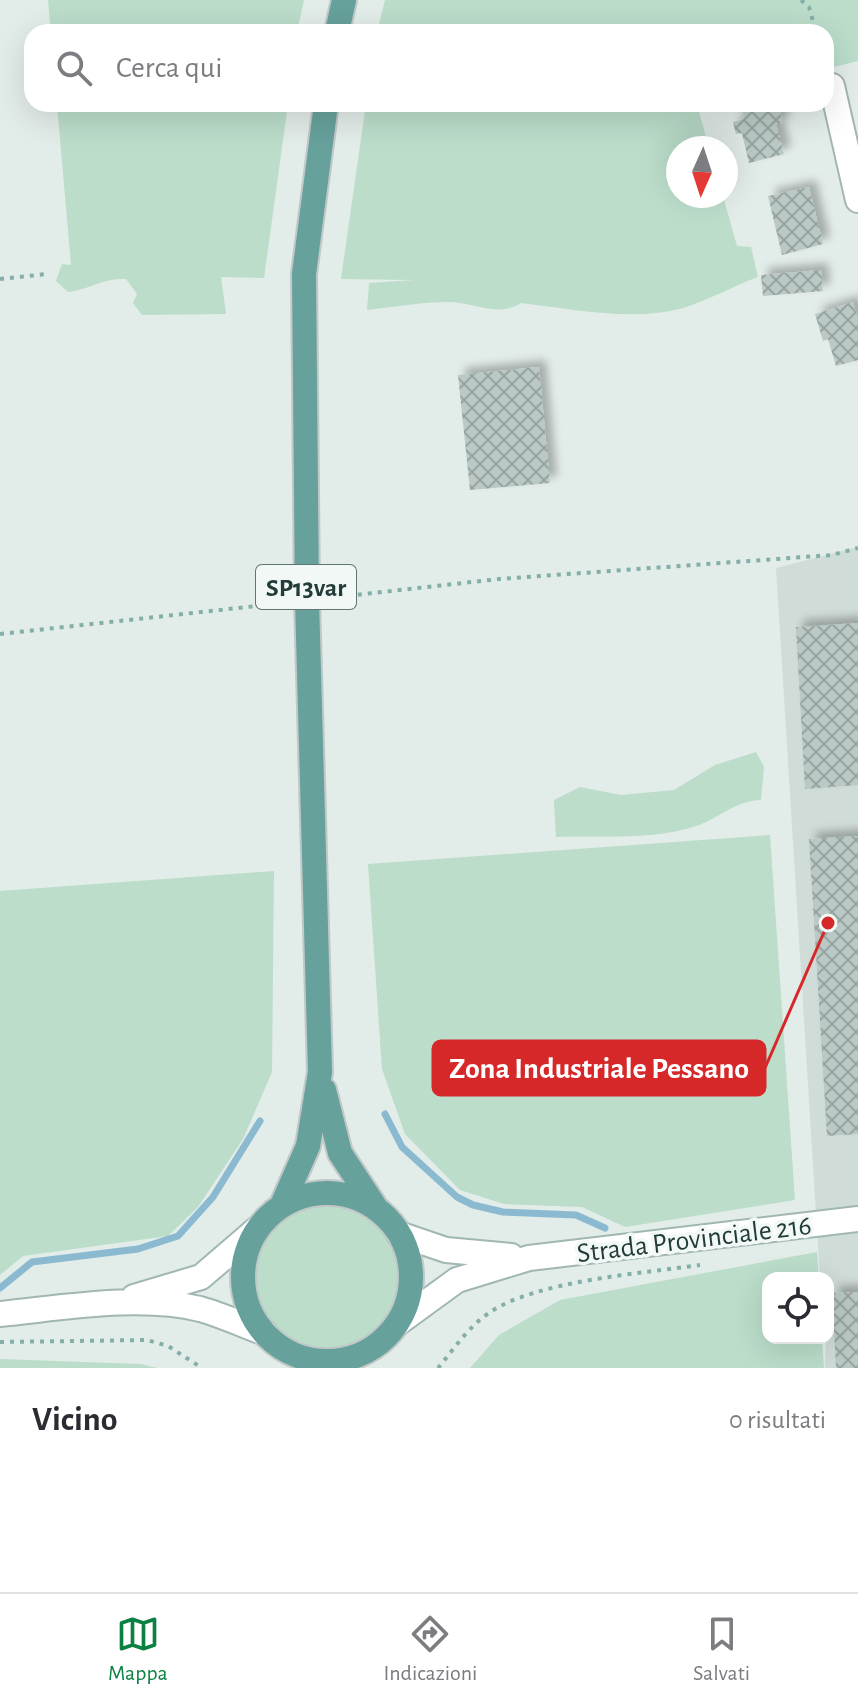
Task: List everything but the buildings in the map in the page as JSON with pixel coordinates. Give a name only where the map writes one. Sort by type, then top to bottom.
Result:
[{"type":"main road","points":[[339,24],[344,0]]},
{"type":"main road","name":"SP13var","points":[[282,1205],[308,1146],[320,1072],[307,600],[304,274],[325,112]]},
{"type":"main road","name":"SP13var","points":[[272,1340],[304,1358],[330,1361],[357,1355],[380,1342],[398,1323],[407,1305],[411,1278],[408,1252],[399,1234],[377,1209],[340,1153],[320,1072]]},
{"type":"main road","name":"SP13var","points":[[292,1368],[247,1305],[243,1279],[246,1252],[258,1228],[282,1205],[307,1195],[327,1193],[353,1197],[377,1209]]},
{"type":"main road","name":"SP13var","points":[[368,1368],[380,1342]]},
{"type":"street","points":[[834,95],[858,200]]},
{"type":"street","name":"Strada Provinciale 216","points":[[398,1323],[457,1280],[529,1258],[858,1219]]},
{"type":"street","points":[[109,1304],[201,1277],[258,1228]]},
{"type":"street","name":"Strada Provinciale 216","points":[[399,1234],[454,1251],[529,1258]]},
{"type":"street","points":[[0,1314],[109,1304],[195,1308],[272,1340]]},
{"type":"path","points":[[801,0],[809,7],[814,24]]},
{"type":"path","points":[[0,279],[47,274]]},
{"type":"path","points":[[363,594],[499,579],[832,555],[858,548]]},
{"type":"path","points":[[0,634],[260,605]]},
{"type":"path","points":[[438,1368],[478,1321],[511,1301],[593,1281],[701,1265]]},
{"type":"path","points":[[0,1342],[147,1340],[168,1346],[202,1368]]},
{"type":"shaded area","points":[[858,547],[858,1368],[825,1368],[826,1344],[834,1344],[834,1272],[820,1272],[776,568]]},
{"type":"green space","points":[[48,0],[304,0],[299,24],[50,24]]},
{"type":"green space","points":[[385,0],[858,0],[858,61],[834,67],[834,24],[379,24]]},
{"type":"green space","points":[[58,112],[287,112],[264,278],[221,277],[226,314],[142,315],[133,303],[137,294],[126,279],[109,280],[68,292],[56,281],[62,264],[71,265]]},
{"type":"green space","points":[[365,112],[699,112],[706,136],[666,136],[666,208],[726,208],[737,246],[751,247],[758,277],[683,308],[643,314],[602,313],[521,303],[504,309],[448,302],[367,310],[369,283],[415,280],[341,279]]},
{"type":"green space","points":[[756,752],[764,767],[761,800],[736,806],[682,830],[628,836],[556,837],[554,800],[580,787],[621,795],[674,790],[715,765]]},
{"type":"green space","points":[[770,835],[795,1200],[625,1227],[582,1207],[504,1204],[460,1190],[405,1134],[382,1069],[368,864]]},
{"type":"green space","points":[[274,871],[272,1072],[243,1139],[198,1207],[168,1236],[23,1256],[0,1275],[0,891]]},
{"type":"green space","points":[[327,1206],[354,1211],[377,1227],[393,1250],[398,1277],[393,1304],[377,1327],[354,1343],[327,1348],[300,1343],[277,1327],[261,1304],[256,1277],[261,1250],[277,1227],[300,1211]]},
{"type":"green space","points":[[817,1252],[819,1272],[762,1272],[762,1344],[822,1344],[824,1368],[470,1368],[499,1335],[560,1300]]},
{"type":"green space","points":[[0,1359],[141,1364],[157,1368],[0,1368]]},
{"type":"waterway","points":[[385,1114],[402,1147],[457,1197],[473,1205],[503,1212],[576,1215],[605,1228]]},
{"type":"waterway","points":[[0,1288],[32,1262],[138,1249],[178,1236],[213,1197],[260,1121]]},
{"type":"place","name":"Zona Industriale Pessano","points":[[828,923]]}]
